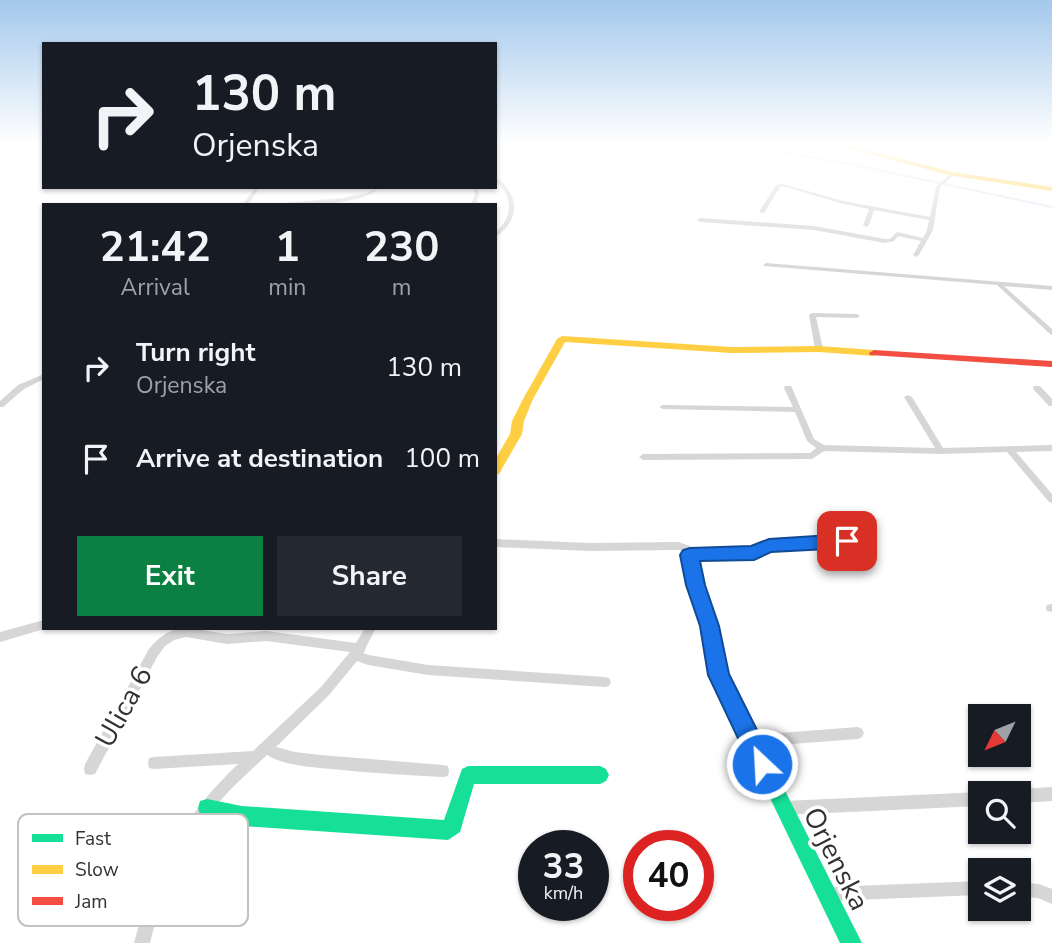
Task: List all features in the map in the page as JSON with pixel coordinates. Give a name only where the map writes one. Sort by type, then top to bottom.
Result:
[{"type":"street","points":[[497,233],[510,223],[513,211],[505,187]]},
{"type":"street","points":[[762,212],[779,187]]},
{"type":"street","points":[[787,187],[842,202],[932,219]]},
{"type":"street","points":[[916,255],[932,219],[939,187]]},
{"type":"street","points":[[246,203],[257,189]]},
{"type":"street","points":[[282,203],[307,200],[343,201],[373,194],[376,190]]},
{"type":"street","points":[[866,225],[872,206]]},
{"type":"street","points":[[700,220],[814,228],[887,241],[899,234],[924,240]]},
{"type":"street","points":[[766,265],[1000,286],[1007,284],[1052,288]]},
{"type":"street","points":[[1000,286],[1052,333]]},
{"type":"street","points":[[819,349],[812,315],[857,316]]},
{"type":"street","points":[[497,467],[516,434],[520,414],[562,339],[731,350],[819,349],[1052,364]]},
{"type":"street","points":[[0,405],[21,387],[42,377]]},
{"type":"street","points":[[788,388],[811,441],[822,448],[942,451],[1052,448]]},
{"type":"street","points":[[1037,388],[1052,404]]},
{"type":"street","points":[[908,397],[942,451]]},
{"type":"street","points":[[663,407],[798,410]]},
{"type":"street","points":[[643,457],[812,456],[822,448]]},
{"type":"street","points":[[1009,449],[1052,500]]},
{"type":"street","points":[[497,542],[590,547],[678,546],[687,549],[690,555],[754,553],[769,545],[847,541]]},
{"type":"street","name":"Orjenska","points":[[690,555],[695,585],[709,626],[719,675],[851,943]]},
{"type":"street","points":[[0,637],[42,626]]},
{"type":"street","points":[[203,814],[228,783],[324,693],[359,652],[370,630]]},
{"type":"street","name":"Ulica 6","points":[[90,769],[153,653],[169,635],[183,632],[235,639],[252,635],[359,652]]},
{"type":"street","points":[[359,652],[368,660],[428,670],[605,682]]},
{"type":"street","points":[[752,741],[858,733]]},
{"type":"street","points":[[154,763],[261,752],[306,759],[443,771]]},
{"type":"street","points":[[248,817],[448,830],[453,825],[468,775],[600,775]]},
{"type":"street","points":[[1031,795],[1052,794]]},
{"type":"street","points":[[783,808],[968,800]]},
{"type":"street","points":[[207,808],[233,814]]},
{"type":"street","points":[[827,894],[968,888]]},
{"type":"street","points":[[1031,890],[1052,897]]},
{"type":"street","points":[[142,943],[147,926]]},
{"type":"waterway","points":[[958,187],[1052,207]]},
{"type":"traffic: fast","points":[[762,763],[851,943]]},
{"type":"traffic: fast","points":[[248,816],[448,830],[453,825],[468,775],[600,775]]},
{"type":"traffic: fast","points":[[207,808],[233,814]]},
{"type":"traffic: slow","points":[[1039,187],[1052,189]]},
{"type":"traffic: slow","points":[[497,467],[516,434],[518,421],[528,399],[562,339],[731,350],[819,349],[874,353]]},
{"type":"traffic: slow","points":[[762,763],[719,675],[709,626],[695,585],[689,555],[754,553],[769,545],[847,541]]},
{"type":"traffic: jam","points":[[874,353],[1052,364]]},
{"type":"route","points":[[762,764],[719,675],[709,626],[695,585],[690,555],[754,553],[769,545],[847,541]]}]
